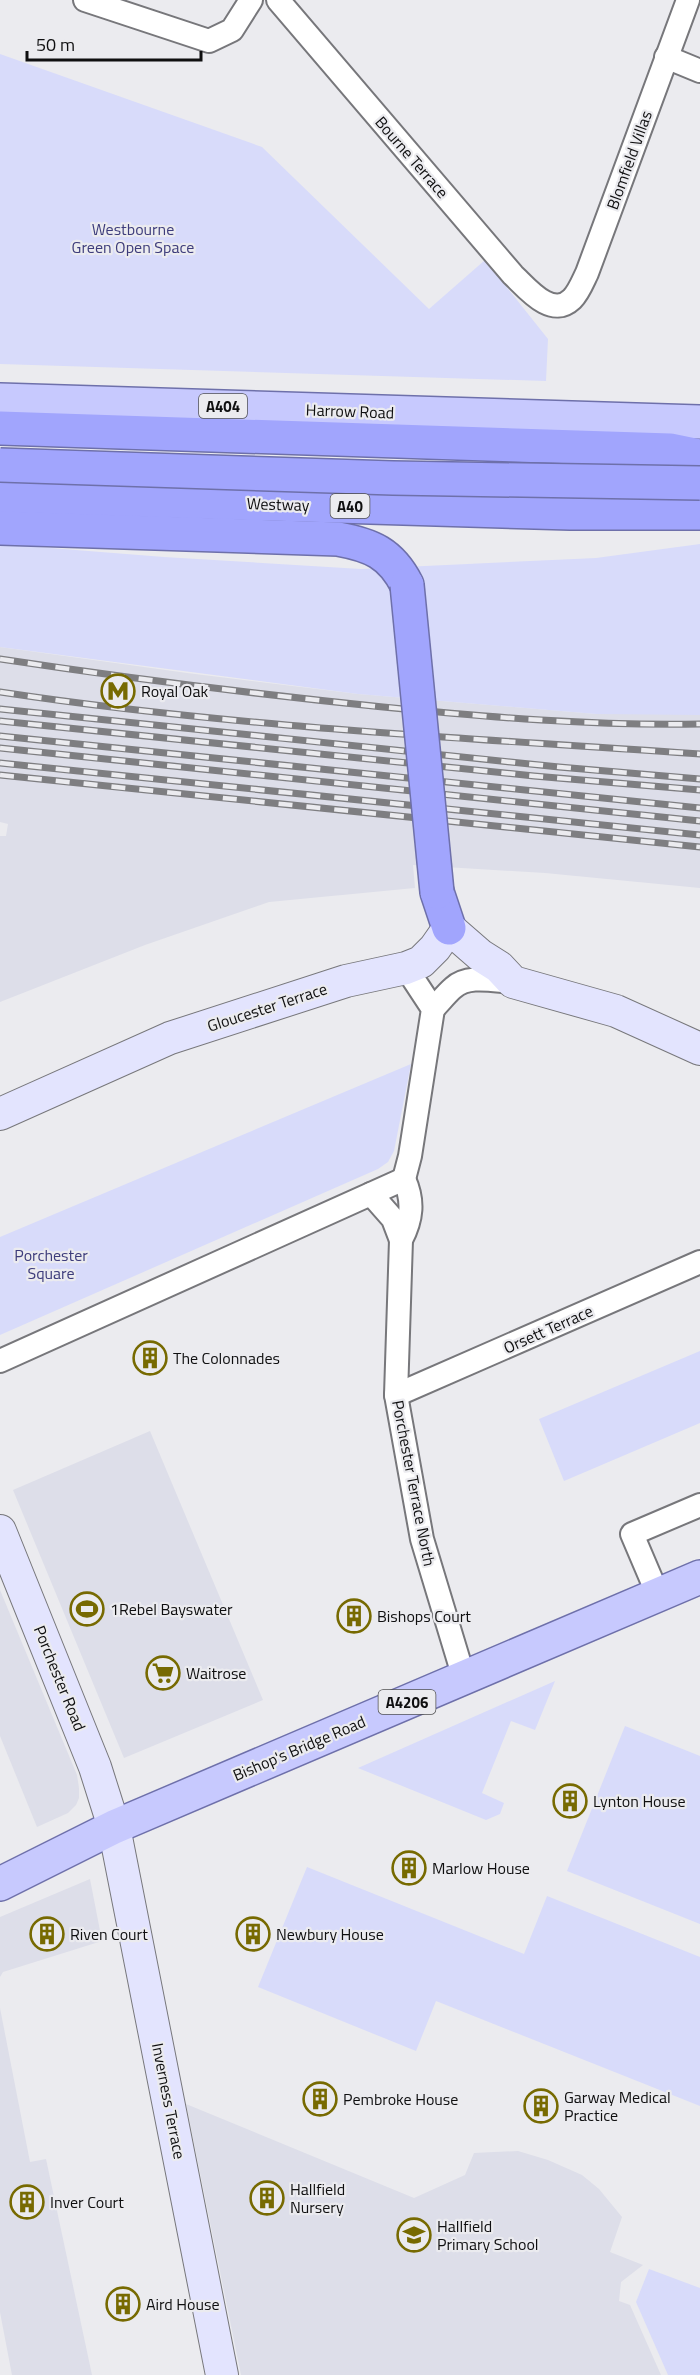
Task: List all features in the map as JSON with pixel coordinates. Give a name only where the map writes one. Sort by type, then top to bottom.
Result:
[{"type":"highway","points":[[0,428],[670,450],[700,456]]},
{"type":"highway","name":"Westway","points":[[0,465],[416,479],[700,483]]},
{"type":"highway","name":"Westway","points":[[0,496],[558,512],[700,513]]},
{"type":"highway","name":"A40","points":[[0,528],[338,539],[362,543],[381,552],[399,568],[407,585],[437,892],[449,928]]},
{"type":"main road","name":"Harrow Road","points":[[0,400],[700,421]]},
{"type":"main road","name":"Bishop's Bridge Road","points":[[0,1884],[114,1827],[700,1577]]},
{"type":"street","points":[[85,0],[209,41],[232,30],[251,0]]},
{"type":"street","name":"Bourne Terrace","points":[[278,0],[513,275],[541,301],[553,306]]},
{"type":"street","name":"Blomfield Villas","points":[[553,306],[561,306],[572,299],[587,273],[688,0]]},
{"type":"street","points":[[666,57],[700,71]]},
{"type":"street","points":[[449,928],[480,955],[499,967],[513,982]]},
{"type":"street","name":"Gloucester Terrace","points":[[0,1114],[170,1038],[346,981],[406,968],[421,962],[449,928]]},
{"type":"street","points":[[406,968],[433,1009]]},
{"type":"street","points":[[0,1361],[404,1179],[411,1156],[433,1009],[454,987],[464,981],[513,982],[616,1011],[700,1048]]},
{"type":"street","name":"Porchester Terrace North","points":[[404,1179],[412,1196],[408,1226],[401,1240],[396,1395],[422,1539],[464,1678]]},
{"type":"street","points":[[371,1194],[393,1219],[401,1240]]},
{"type":"street","name":"Orsett Terrace","points":[[396,1395],[700,1263]]},
{"type":"street","points":[[658,1595],[632,1534],[700,1506]]},
{"type":"street","name":"Porchester Road","points":[[0,1531],[95,1767],[114,1827]]},
{"type":"street","name":"Inverness Terrace","points":[[114,1827],[222,2375]]},
{"type":"shaded area","points":[[0,647],[358,694],[596,714],[700,714],[700,888],[545,873],[413,865],[415,888],[269,902],[145,945],[0,1002],[0,836],[6,836],[8,824],[0,822]]},
{"type":"shaded area","points":[[150,1431],[263,1700],[124,1758],[13,1490]]},
{"type":"shaded area","points":[[0,1590],[77,1775],[79,1798],[76,1805],[68,1813],[37,1827],[0,1736]]},
{"type":"shaded area","name":"Riven Court","points":[[90,1879],[102,1941],[3,1972],[0,1977],[0,1917]]},
{"type":"shaded area","points":[[0,2008],[30,2162],[46,2159],[92,2375],[12,2375],[0,2312]]},
{"type":"shaded area","name":"Hallfield Primary School","points":[[186,2104],[414,2198],[465,2175],[474,2153],[518,2151],[548,2160],[582,2175],[599,2189],[622,2217],[610,2252],[643,2265],[621,2282],[619,2301],[630,2305],[661,2375],[241,2375]]},
{"type":"green space","name":"Westbourne Green Open Space","points":[[0,54],[262,147],[429,309],[485,260],[548,339],[546,381],[0,364]]},
{"type":"green space","points":[[0,544],[361,569],[596,558],[700,544],[700,715],[596,714],[358,694],[0,647]]},
{"type":"green space","name":"Porchester Square","points":[[411,1064],[394,1151],[388,1162],[378,1169],[0,1335],[0,1237]]},
{"type":"green space","points":[[700,1351],[700,1423],[564,1481],[539,1419]]},
{"type":"green space","points":[[555,1681],[535,1730],[511,1721],[482,1793],[504,1803],[500,1814],[486,1820],[358,1768]]},
{"type":"green space","points":[[625,1726],[700,1756],[700,1924],[567,1871]]},
{"type":"green space","points":[[307,1867],[524,1954],[547,1896],[700,1957],[700,2106],[436,2001],[416,2051],[258,1987]]},
{"type":"green space","points":[[649,2269],[700,2288],[700,2375],[668,2375],[636,2302]]},
{"type":"railway","points":[[0,659],[191,685],[422,711],[581,722],[700,724]]},
{"type":"railway","points":[[0,692],[262,723],[700,754]]},
{"type":"railway","points":[[0,709],[559,767],[700,779]]},
{"type":"railway","points":[[0,721],[534,776],[700,790]]},
{"type":"railway","points":[[0,736],[700,808]]},
{"type":"railway","points":[[0,748],[700,821]]},
{"type":"railway","points":[[0,763],[700,835]]},
{"type":"railway","points":[[0,775],[700,847]]},
{"type":"place","name":"Royal Oak","points":[[118,691]]},
{"type":"place","name":"The Colonnades","points":[[150,1358]]},
{"type":"place","name":"1Rebel Bayswater","points":[[87,1609]]},
{"type":"place","name":"Bishops Court","points":[[354,1616]]},
{"type":"place","name":"Waitrose","points":[[163,1673]]},
{"type":"place","name":"Lynton House","points":[[570,1801]]},
{"type":"place","name":"Marlow House","points":[[409,1868]]},
{"type":"place","name":"Riven Court","points":[[47,1934]]},
{"type":"place","name":"Newbury House","points":[[253,1934]]},
{"type":"place","name":"Pembroke House","points":[[320,2099]]},
{"type":"place","name":"Garway Medical Practice","points":[[541,2106]]},
{"type":"place","name":"Hallfield Nursery","points":[[267,2198]]},
{"type":"place","name":"Inver Court","points":[[27,2202]]},
{"type":"place","name":"Hallfield Primary School","points":[[414,2235]]},
{"type":"place","name":"Aird House","points":[[123,2304]]}]
